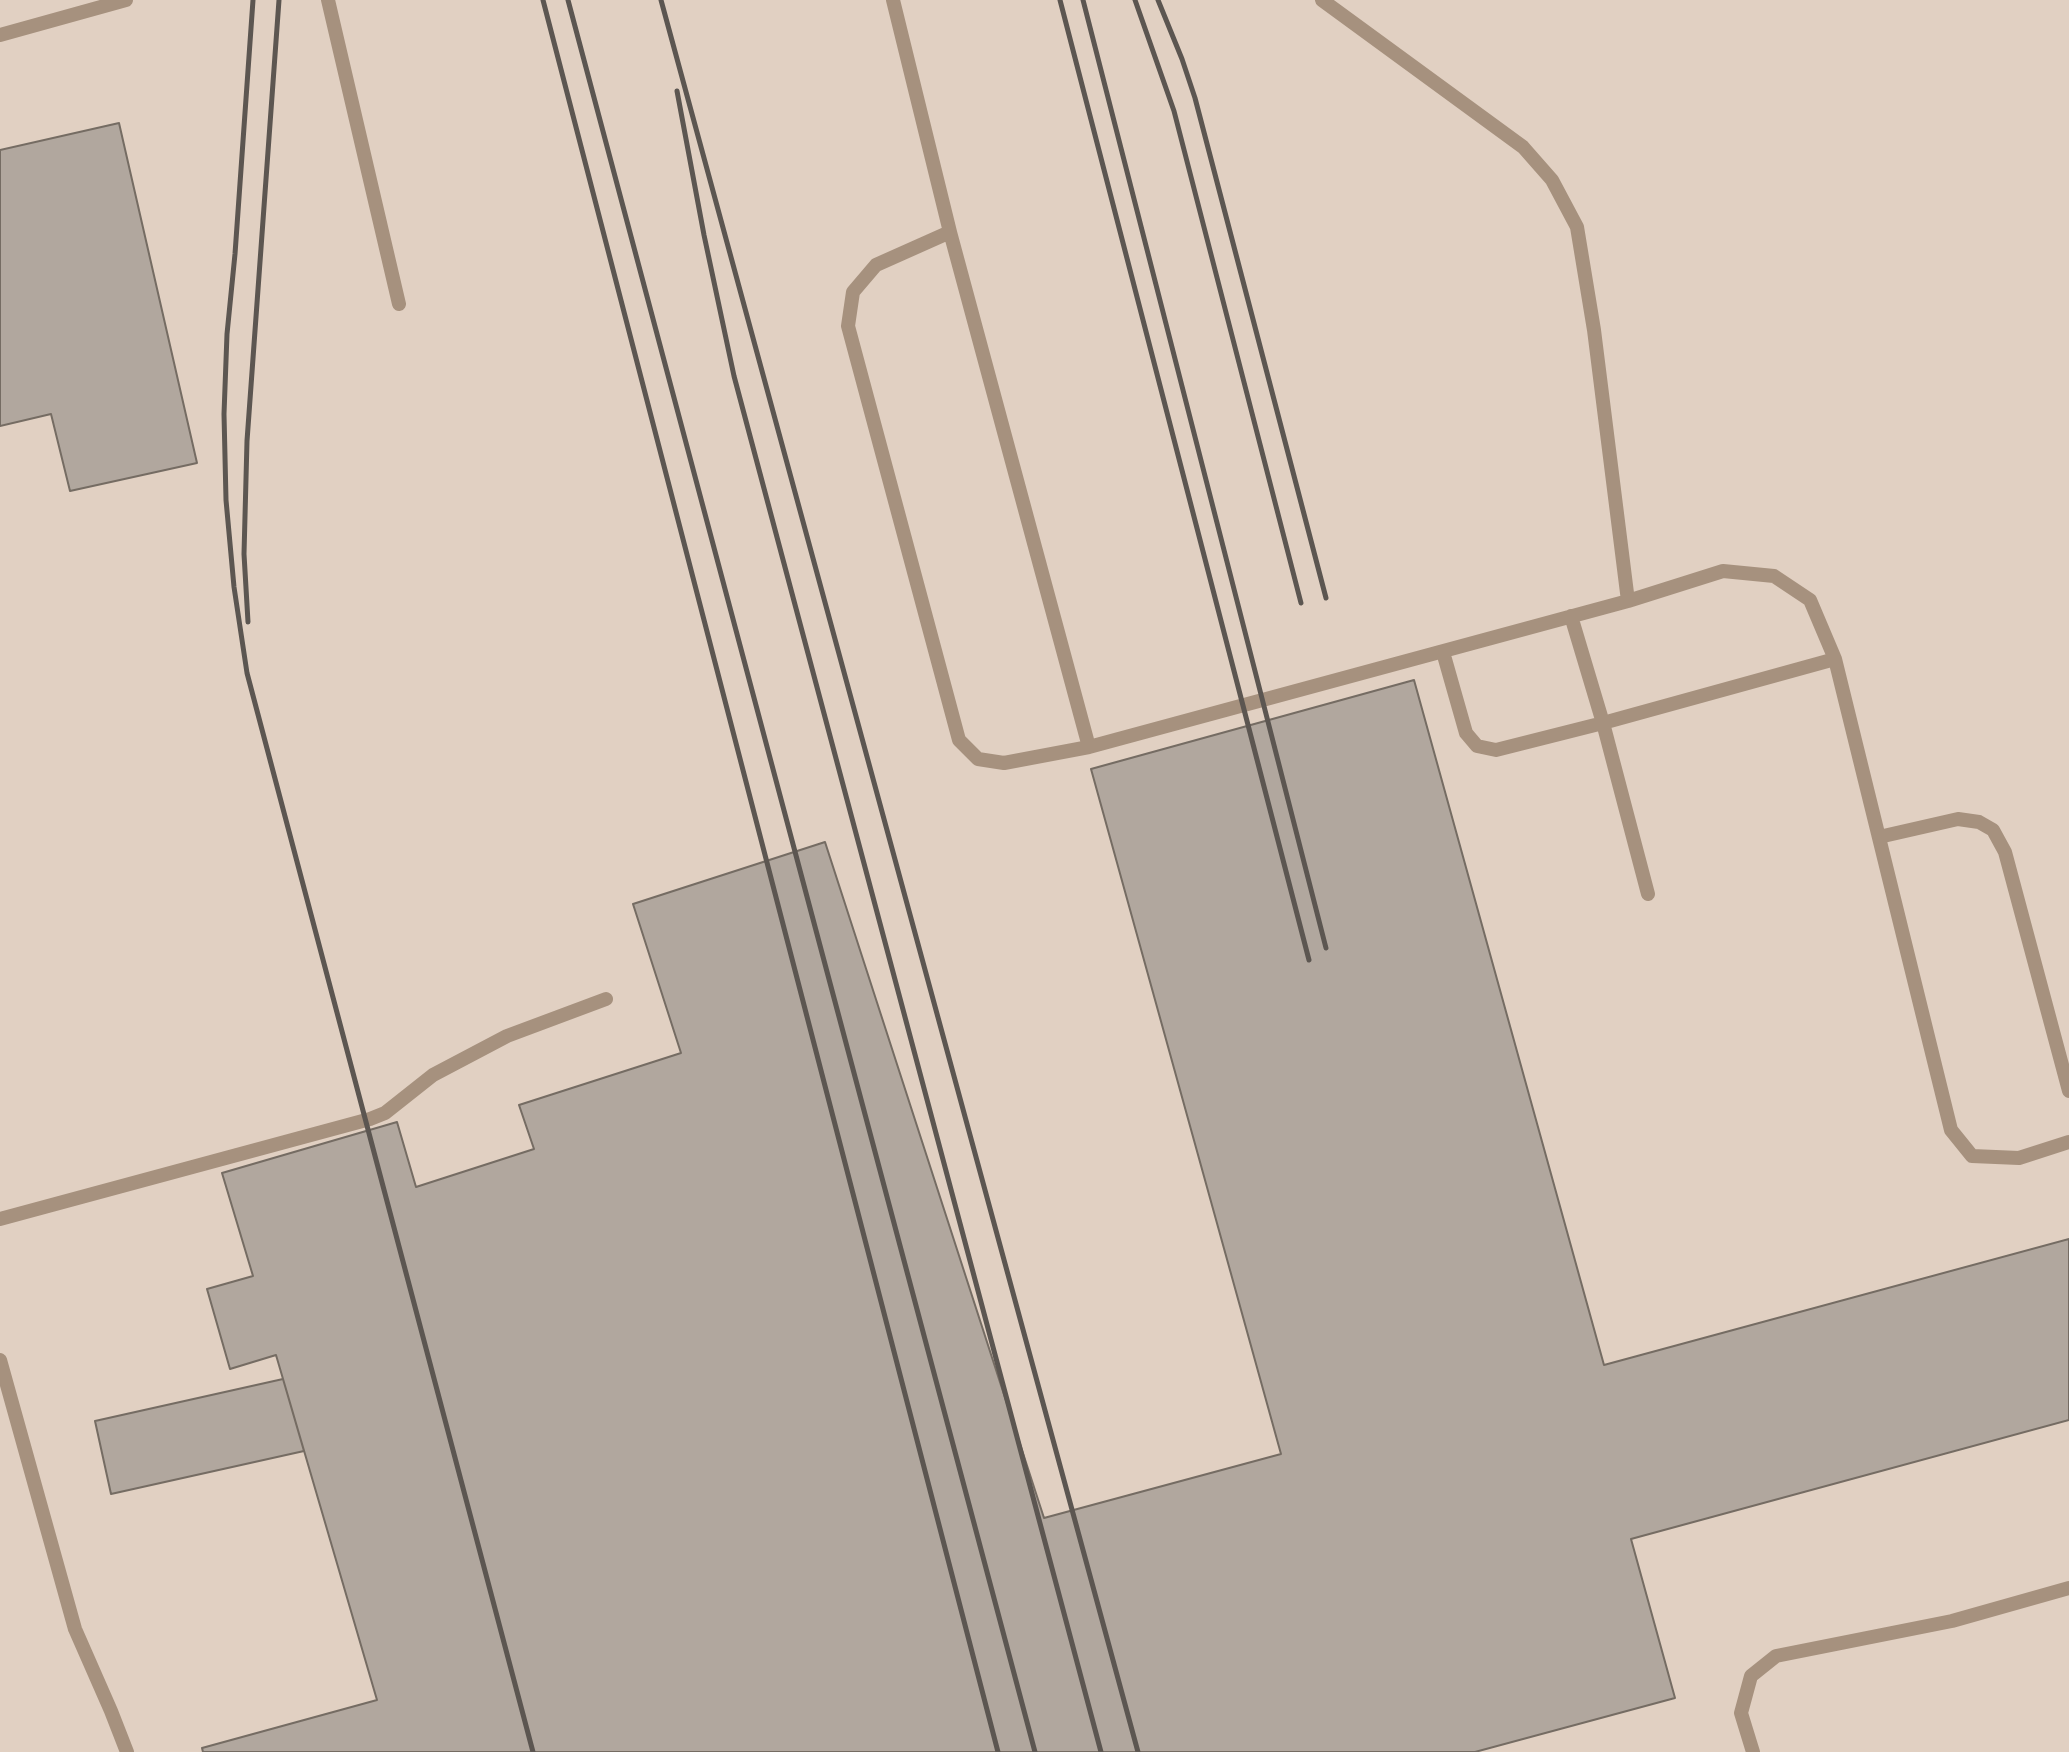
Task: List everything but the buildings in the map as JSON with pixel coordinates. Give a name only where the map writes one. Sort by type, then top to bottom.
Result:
[{"type":"lane","points":[[0,35],[126,0]]},
{"type":"lane","points":[[328,0],[399,304]]},
{"type":"lane","points":[[893,0],[950,232],[1089,747]]},
{"type":"lane","points":[[1322,0],[1524,147],[1552,180],[1577,227],[1594,330],[1628,601]]},
{"type":"lane","points":[[950,232],[876,265],[853,292],[848,326],[960,740],[978,759],[1004,763],[1089,747],[1571,617],[1723,571],[1774,576],[1810,600],[1835,659],[1951,1130],[1972,1156],[2019,1158],[2069,1142]]},
{"type":"lane","points":[[1571,617],[1603,723],[1648,894]]},
{"type":"lane","points":[[1443,652],[1466,733],[1477,746],[1496,750],[1835,659]]},
{"type":"lane","points":[[1879,837],[1958,819],[1979,822],[1993,831],[2005,852],[2069,1091]]},
{"type":"lane","points":[[0,1219],[370,1119],[385,1113],[433,1075],[506,1036],[606,999]]},
{"type":"lane","points":[[0,1360],[75,1629],[127,1752]]},
{"type":"lane","points":[[1753,1752],[1741,1713],[1751,1676],[1776,1656],[1952,1621],[2069,1588]]},
{"type":"shaded area","points":[[0,0],[2069,0],[2069,1752],[0,1752]]},
{"type":"railway","points":[[253,0],[227,334],[224,414],[226,500],[234,587],[247,673],[533,1752]]},
{"type":"railway","points":[[248,622],[244,554],[247,441],[279,0]]},
{"type":"railway","points":[[543,0],[998,1752]]},
{"type":"railway","points":[[568,0],[1035,1752]]},
{"type":"railway","points":[[661,0],[1138,1752]]},
{"type":"railway","points":[[1060,0],[1309,960]]},
{"type":"railway","points":[[1083,0],[1326,948]]},
{"type":"railway","points":[[1135,0],[1174,111],[1301,603]]},
{"type":"railway","points":[[1158,0],[1195,98],[1326,598]]},
{"type":"railway","points":[[677,91],[734,376],[1101,1752]]}]
